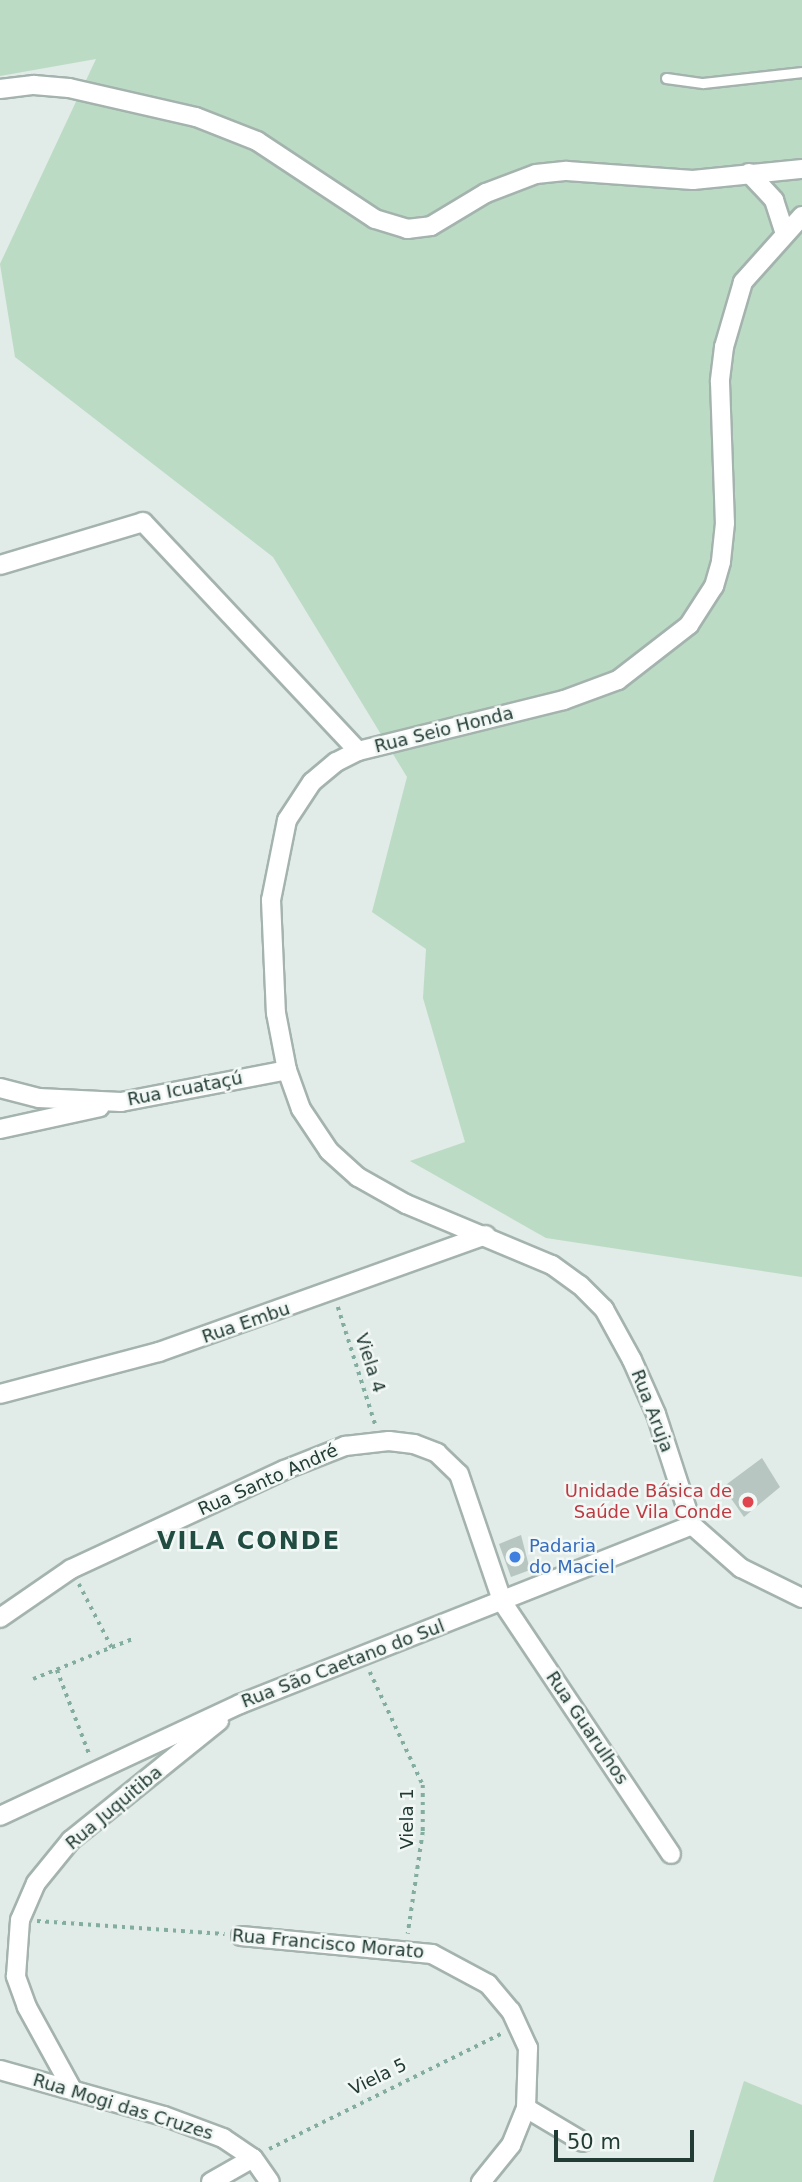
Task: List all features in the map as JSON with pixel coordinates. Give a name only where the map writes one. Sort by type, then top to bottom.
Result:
[{"type":"street","points":[[0,89],[34,85],[69,88],[197,117],[257,141],[375,219],[407,229],[431,226],[486,192],[536,174],[567,172],[693,180],[802,169]]},
{"type":"street","points":[[749,173],[774,200],[784,231]]},
{"type":"street","name":"Rua Seio Honda","points":[[486,1235],[406,1204],[358,1177],[329,1151],[301,1109],[287,1070],[276,1013],[271,900],[287,820],[312,782],[358,751],[585,692],[618,680],[650,659],[689,625],[714,586],[721,562],[725,523],[720,382],[724,347],[743,282],[784,231],[802,216]]},
{"type":"street","points":[[0,565],[143,522],[358,751]]},
{"type":"street","name":"Rua Icuataçú","points":[[0,1088],[39,1098],[121,1102],[287,1070]]},
{"type":"street","points":[[0,1129],[121,1102]]},
{"type":"street","name":"Rua Embu","points":[[0,1394],[159,1352],[333,1292],[486,1235]]},
{"type":"street","name":"Rua Aruja","points":[[486,1235],[552,1265],[604,1309],[656,1414],[692,1525]]},
{"type":"street","name":"Rua Santo André","points":[[0,1618],[71,1569],[284,1470],[345,1446],[381,1442],[414,1444],[438,1453],[460,1474],[503,1603]]},
{"type":"street","points":[[692,1525],[741,1569],[802,1598]]},
{"type":"street","name":"Rua São Caetano do Sul","points":[[0,1816],[240,1704],[503,1603],[692,1525]]},
{"type":"street","name":"Rua Guarulhos","points":[[503,1603],[671,1854]]},
{"type":"street","name":"Rua Juquitiba","points":[[72,2089],[27,2007],[16,1976],[20,1920],[36,1883],[71,1840],[240,1704]]},
{"type":"street","name":"Rua Francisco Morato","points":[[241,1936],[432,1954],[488,1984],[518,2026],[528,2048],[526,2108],[511,2145],[481,2182]]},
{"type":"street","name":"Rua Mogi das Cruzes","points":[[0,2070],[72,2089],[223,2138],[253,2158],[270,2182]]},
{"type":"street","points":[[526,2108],[583,2142]]},
{"type":"street","points":[[211,2182],[253,2158]]},
{"type":"lane","points":[[666,78],[703,83],[802,72]]},
{"type":"path","name":"Viela 4","points":[[333,1292],[381,1442]]},
{"type":"path","points":[[71,1569],[112,1648]]},
{"type":"path","points":[[33,1679],[135,1638]]},
{"type":"path","name":"Viela 1","points":[[363,1657],[424,1785],[421,1851],[405,1950]]},
{"type":"path","points":[[57,1670],[96,1771]]},
{"type":"path","name":"Rua Francisco Morato","points":[[20,1920],[241,1936]]},
{"type":"path","name":"Viela 5","points":[[253,2158],[325,2118],[518,2026]]},
{"type":"green space","points":[[0,0],[802,0],[802,1277],[546,1238],[410,1161],[465,1142],[423,998],[426,949],[372,912],[407,777],[273,557],[15,357],[0,264],[96,59],[0,76]]},
{"type":"green space","points":[[744,2081],[802,2105],[802,2182],[713,2182]]},
{"type":"building","name":"Unidade Básica de Saúde Vila Conde","points":[[762,1458],[780,1487],[744,1517],[723,1487]]},
{"type":"building","name":"Padaria do Maciel","points":[[521,1535],[530,1570],[511,1577],[499,1544]]},
{"type":"place","name":"Unidade Básica de Saúde Vila Conde","points":[[748,1502]]},
{"type":"place","name":"Padaria do Maciel","points":[[515,1557]]},
{"type":"district","name":"VILA CONDE","points":[[249,1542]]}]
